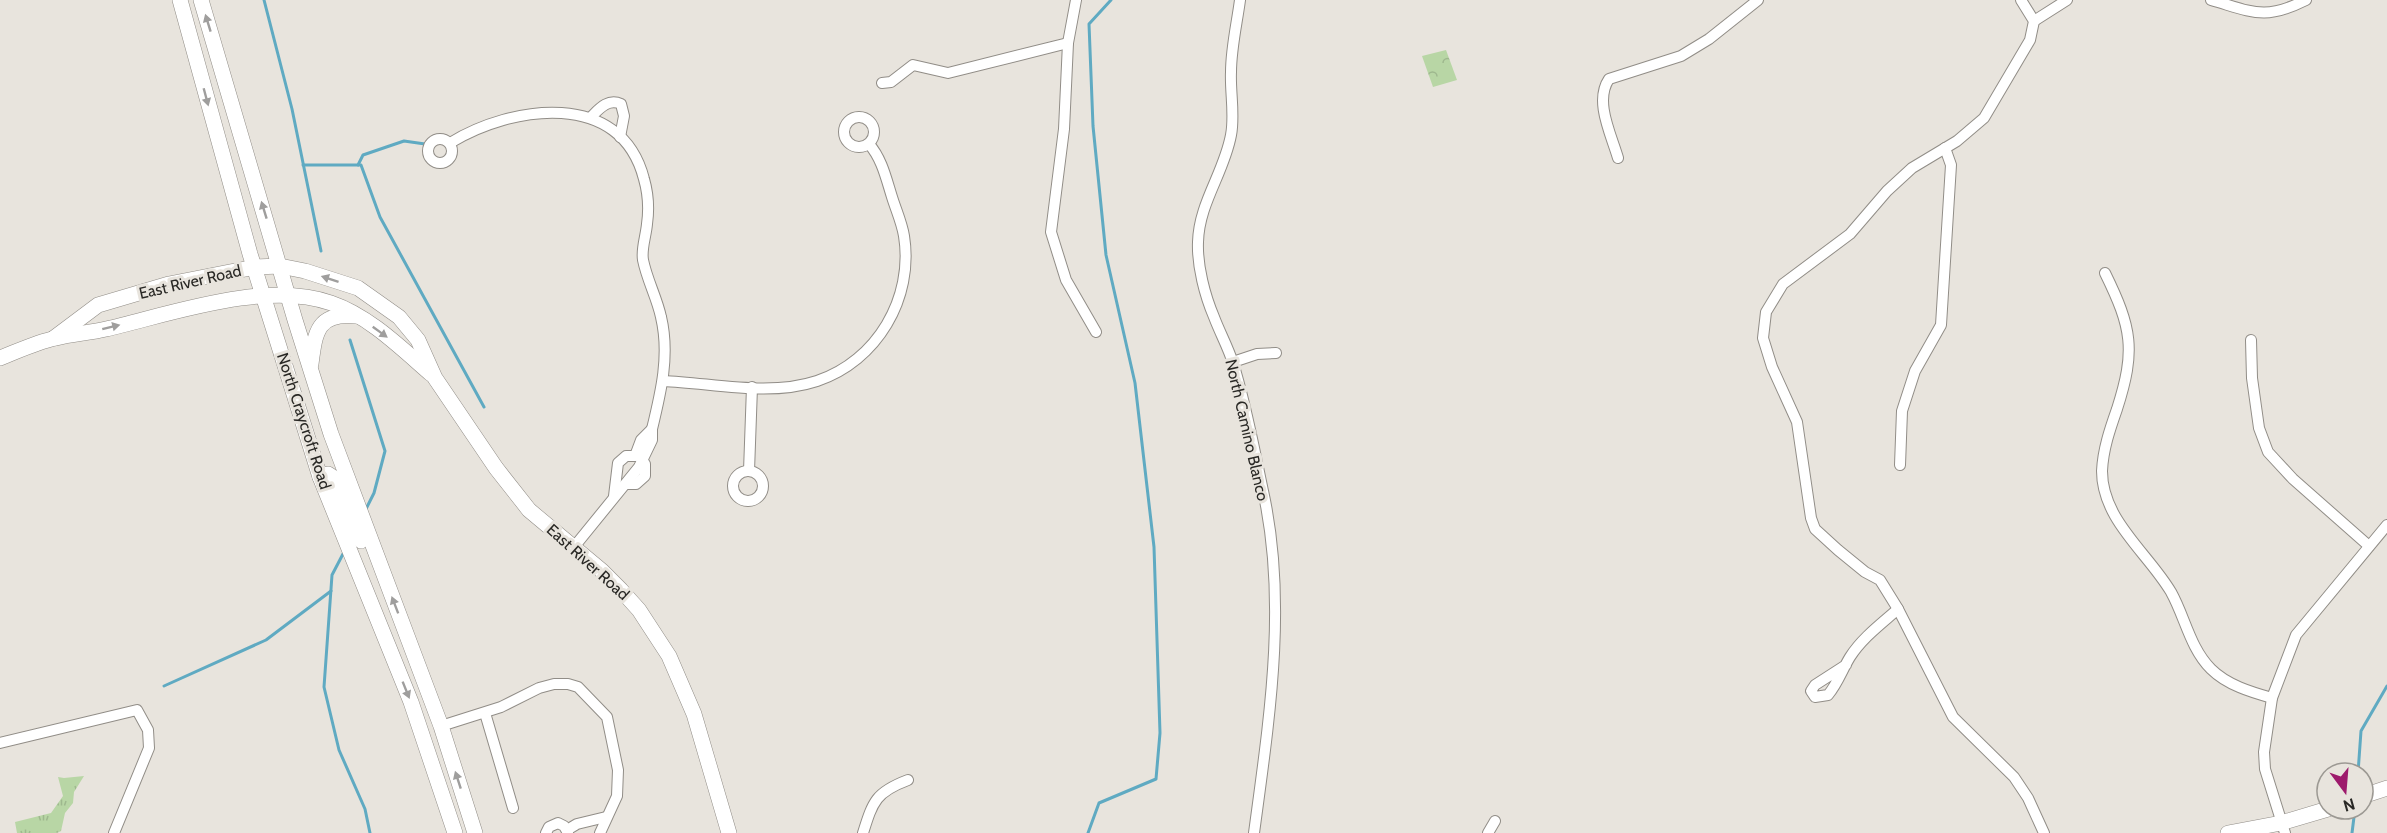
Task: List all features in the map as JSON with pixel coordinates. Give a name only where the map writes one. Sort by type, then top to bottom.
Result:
[{"type":"main road","name":"North Craycroft Road","points":[[180,0],[255,267],[320,477],[411,702],[455,833]]},
{"type":"main road","name":"North Craycroft Road","points":[[201,0],[310,370],[342,467],[355,497],[364,535],[377,559],[441,726],[475,833]]},
{"type":"main road","name":"East River Road","points":[[54,338],[98,305],[169,284],[255,267],[280,266],[358,288],[399,317],[418,340],[435,378],[496,468],[529,510],[602,571],[633,604],[669,656],[694,714],[729,833]]},
{"type":"main road","name":"East River Road","points":[[0,358],[54,338],[105,329],[182,309],[264,296],[288,296],[331,303],[359,316],[393,341],[435,378]]},
{"type":"main road","points":[[310,370],[315,334],[318,328],[331,318],[343,315],[359,316]]},
{"type":"main road","points":[[320,477],[328,474],[334,478],[348,511],[364,535]]},
{"type":"main road","points":[[370,600],[388,621],[400,651],[407,658],[416,660]]},
{"type":"main road","points":[[2228,833],[2283,828],[2315,814]]},
{"type":"street","points":[[1076,0],[1068,43],[1064,129],[1051,232],[1066,280],[1096,332]]},
{"type":"street","name":"North Camino Blanco","points":[[1240,0],[1231,69],[1232,133],[1225,160],[1210,188],[1202,211],[1198,243],[1212,315],[1233,362],[1264,493],[1273,564],[1275,622],[1268,727],[1254,833]]},
{"type":"street","points":[[1618,158],[1603,103],[1603,88],[1609,79],[1681,56],[1709,39],[1758,0]]},
{"type":"street","points":[[2021,0],[2034,21],[2030,40],[1984,118],[1945,148],[1912,168],[1887,191],[1850,234],[1783,284],[1766,312],[1763,338],[1772,367],[1797,422],[1811,518],[1815,529],[1865,572],[1880,580],[1898,609],[1953,717],[2014,777],[2028,798],[2044,833]]},
{"type":"street","points":[[2034,21],[2067,0]]},
{"type":"street","points":[[2211,0],[2255,14],[2283,11],[2306,0]]},
{"type":"street","points":[[882,83],[891,82],[913,65],[948,73],[1068,43]]},
{"type":"street","points":[[591,117],[603,106],[615,102],[621,104],[624,116],[620,137]]},
{"type":"street","points":[[450,143],[489,122],[547,112],[591,117],[601,122],[620,137],[638,161],[647,196],[643,260],[662,321],[663,381],[652,429],[641,441],[639,458],[646,470],[644,478],[636,484],[627,484],[574,547]]},
{"type":"street","points":[[663,381],[752,387],[798,386],[837,372],[872,345],[886,327],[900,292],[904,273],[904,235],[879,155],[869,144]]},
{"type":"street","points":[[1900,465],[1902,411],[1915,371],[1941,325],[1951,165],[1945,148]]},
{"type":"street","points":[[2105,273],[2117,297],[2128,329],[2130,356],[2126,381],[2106,442],[2102,472],[2107,498],[2122,528],[2170,591],[2198,653],[2211,670],[2237,686],[2272,698]]},
{"type":"street","points":[[2251,340],[2252,378],[2259,428],[2268,452],[2291,477],[2369,546]]},
{"type":"street","points":[[1233,362],[1257,354],[1276,353]]},
{"type":"street","points":[[749,471],[752,387]]},
{"type":"street","points":[[614,498],[618,463],[626,456],[639,458]]},
{"type":"street","points":[[2283,828],[2265,769],[2264,752],[2272,698],[2296,635],[2387,525]]},
{"type":"street","points":[[1846,665],[1865,638],[1898,609]]},
{"type":"street","points":[[441,726],[485,713],[539,688],[554,684],[578,687],[607,717],[618,770],[614,807],[606,817],[600,833]]},
{"type":"street","points":[[0,743],[137,710],[148,730],[149,748],[114,833]]},
{"type":"street","points":[[485,713],[513,808]]},
{"type":"street","points":[[863,833],[872,803],[890,786],[908,780]]},
{"type":"street","points":[[546,833],[549,826],[555,823],[561,824],[567,832],[577,824],[606,817]]},
{"type":"street","points":[[1488,833],[1496,821]]},
{"type":"green space","points":[[1446,50],[1457,80],[1433,87],[1422,56]]},
{"type":"green space","points":[[84,776],[74,792],[73,803],[65,813],[61,831],[57,833],[17,833],[15,822],[51,813],[63,796],[58,777]]},
{"type":"waterway","points":[[264,0],[292,109],[321,251]]},
{"type":"waterway","points":[[1088,833],[1099,803],[1156,779],[1160,733],[1154,547],[1135,383],[1106,255],[1093,126],[1089,24],[1111,0]]},
{"type":"waterway","points":[[358,165],[363,155],[404,141],[425,144]]},
{"type":"waterway","points":[[303,165],[361,165],[380,217],[484,407]]},
{"type":"waterway","points":[[350,340],[385,451],[374,493],[365,511]]},
{"type":"waterway","points":[[344,552],[332,575],[324,687],[339,750],[365,809],[370,833]]},
{"type":"waterway","points":[[164,686],[266,640],[331,591]]},
{"type":"waterway","points":[[2359,761],[2361,731],[2387,686]]},
{"type":"waterway","points":[[2352,833],[2354,821]]}]
